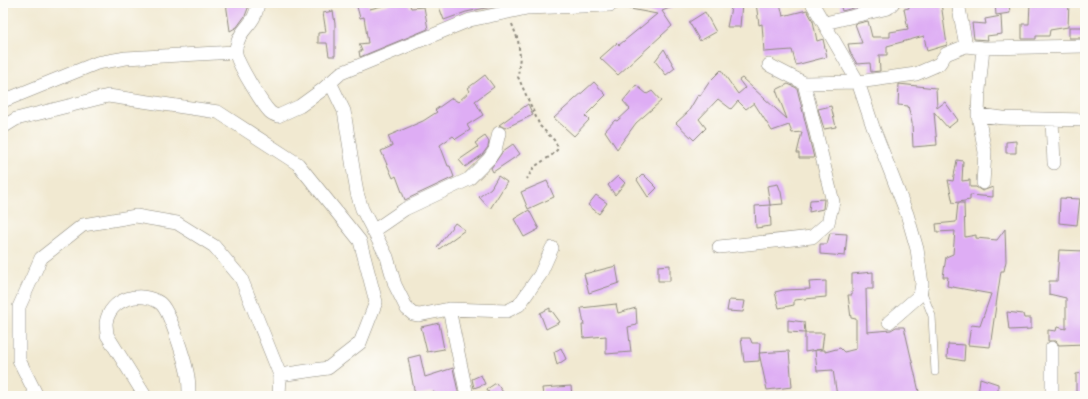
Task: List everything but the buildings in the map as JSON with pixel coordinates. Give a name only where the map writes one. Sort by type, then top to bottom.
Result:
[{"type":"street","points":[[258,3],[257,13],[252,23],[239,38],[235,52],[238,61],[263,103],[271,113],[278,116],[300,106],[341,73],[500,9],[610,5],[614,3]]},
{"type":"street","points":[[812,3],[858,82],[873,127],[907,214],[917,249],[922,290],[920,295],[889,322]]},
{"type":"street","points":[[825,23],[888,8],[893,3]]},
{"type":"street","points":[[958,3],[966,46]]},
{"type":"street","points":[[769,65],[804,83],[858,82],[916,74],[939,64],[946,54],[966,46],[983,48],[1085,46]]},
{"type":"street","points":[[983,48],[978,90],[978,115],[985,152],[983,183]]},
{"type":"street","points":[[3,101],[97,63],[126,58],[235,52]]},
{"type":"street","points":[[330,82],[344,111],[357,193],[362,210],[387,257],[395,285],[407,309],[413,314],[419,315],[448,309],[508,311],[519,306],[540,274],[552,248]]},
{"type":"street","points":[[719,247],[812,237],[828,223],[833,202],[804,83]]},
{"type":"street","points":[[3,127],[16,119],[108,96],[218,112],[298,164],[360,241],[376,302],[360,343],[328,368],[280,375]]},
{"type":"street","points":[[978,115],[1003,118],[1085,120]]},
{"type":"street","points":[[1052,120],[1054,163]]},
{"type":"street","points":[[374,231],[405,209],[469,179],[489,159],[495,150],[499,133]]},
{"type":"street","points":[[37,396],[18,360],[19,307],[41,258],[83,225],[136,216],[177,223],[214,246],[241,278],[280,375],[280,396]]},
{"type":"street","points":[[145,396],[108,335],[106,323],[111,310],[120,302],[139,296],[161,303],[167,312],[180,348],[188,378],[189,396]]},
{"type":"street","points":[[448,309],[467,396]]},
{"type":"street","points":[[1052,348],[1052,396]]},
{"type":"lane","points":[[922,290],[932,316],[935,372]]},
{"type":"path","points":[[500,9],[519,48],[520,56],[518,77],[540,126],[554,140],[558,147],[552,155],[534,167],[527,179]]}]
